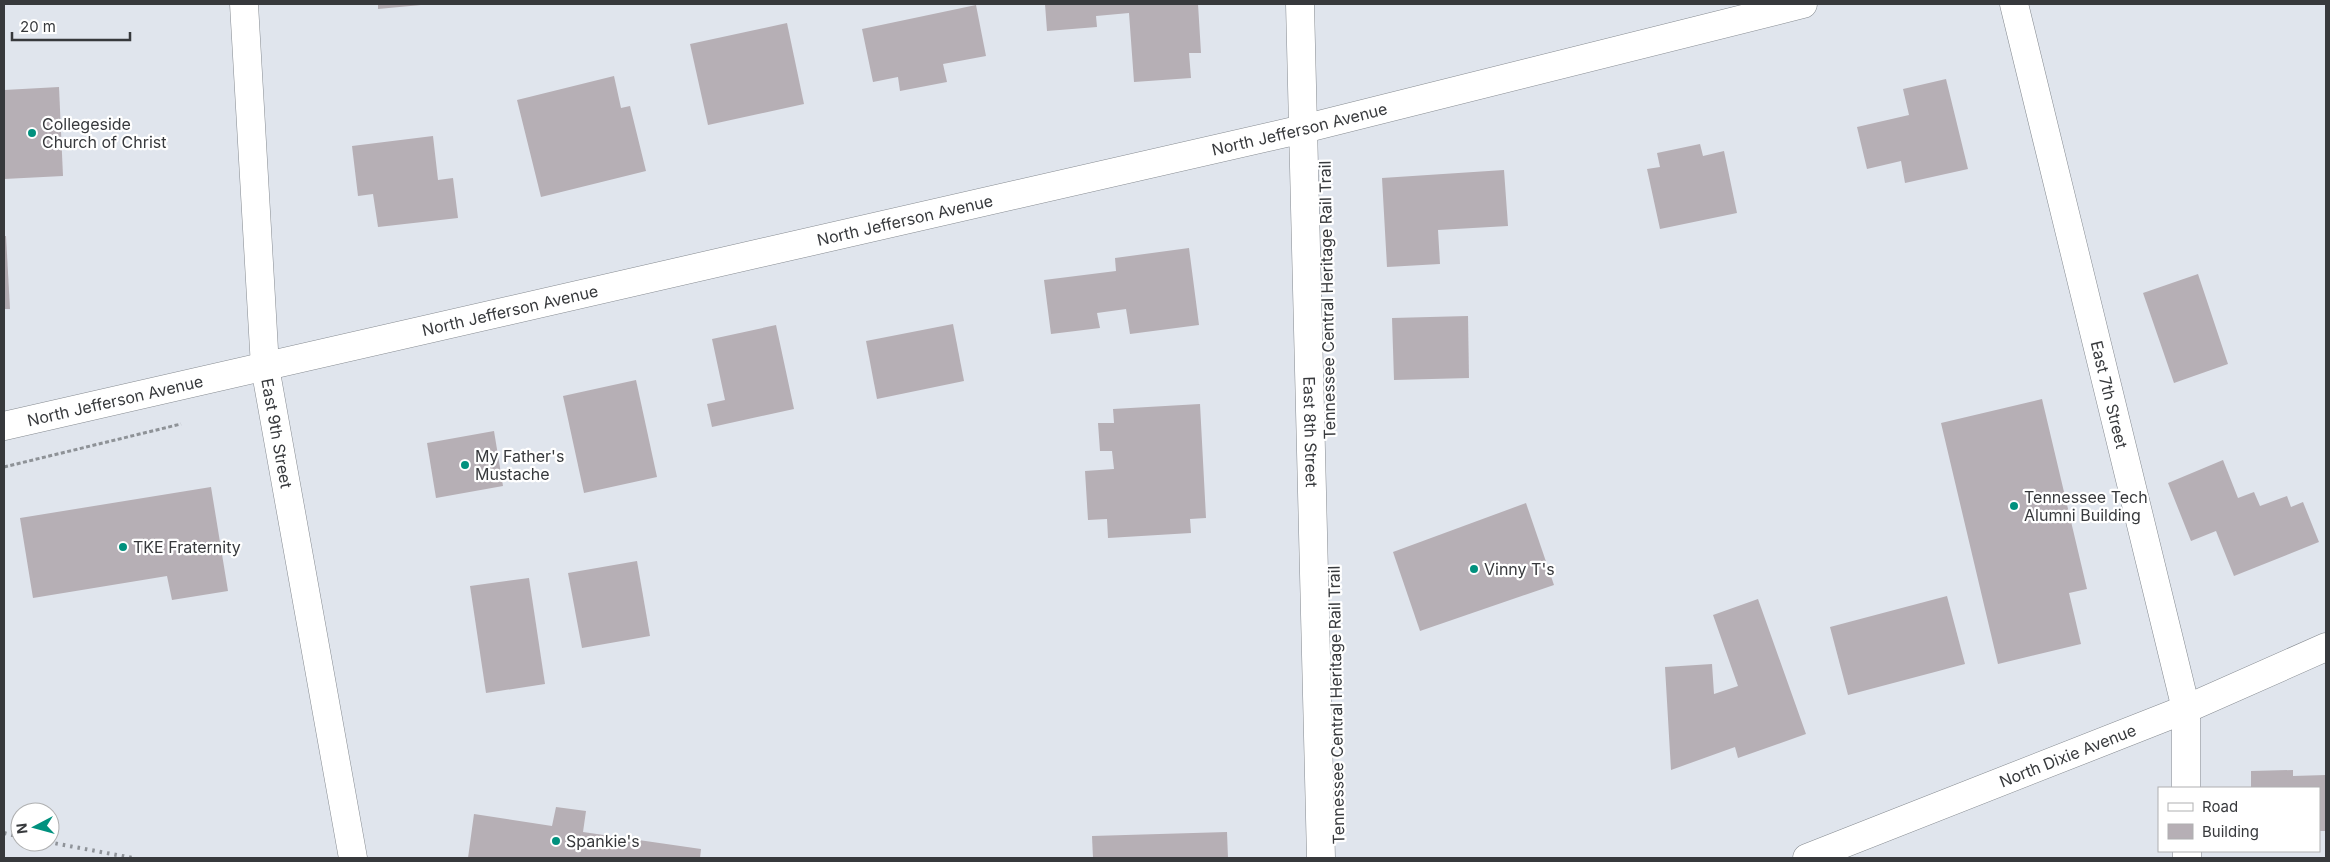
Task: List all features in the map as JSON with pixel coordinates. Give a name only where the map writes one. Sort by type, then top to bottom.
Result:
[{"type":"street","name":"East 9th Street","points":[[244,4],[265,367],[353,858]]},
{"type":"street","name":"East 8th Street","points":[[1300,4],[1321,858]]},
{"type":"street","name":"North Jefferson Avenue","points":[[4,426],[1303,129],[1803,4]]},
{"type":"street","name":"East 7th Street","points":[[2014,4],[2186,709],[2186,787]]},
{"type":"street","name":"North Dixie Avenue","points":[[1807,858],[2186,709],[2326,647]]},
{"type":"path","points":[[4,467],[184,423]]},
{"type":"building","points":[[378,4],[421,4],[421,5],[378,9]]},
{"type":"building","points":[[1045,4],[1198,4],[1201,53],[1189,53],[1191,78],[1134,82],[1129,13],[1096,16],[1097,27],[1047,31]]},
{"type":"building","points":[[976,5],[986,56],[943,64],[947,82],[900,91],[898,77],[873,82],[862,29]]},
{"type":"building","points":[[787,23],[804,104],[708,125],[690,44]]},
{"type":"building","points":[[614,76],[621,108],[630,106],[646,171],[541,197],[517,100]]},
{"type":"building","points":[[1946,79],[1968,169],[1905,183],[1901,161],[1867,169],[1857,127],[1909,115],[1903,89]]},
{"type":"building","name":"Collegeside Church of Christ","points":[[59,87],[63,176],[4,179],[4,90]]},
{"type":"building","points":[[433,136],[438,180],[453,178],[458,218],[378,227],[373,194],[358,196],[352,146]]},
{"type":"building","points":[[1700,144],[1703,156],[1724,151],[1737,213],[1660,229],[1647,169],[1660,167],[1657,153]]},
{"type":"building","points":[[1504,170],[1508,226],[1438,230],[1440,264],[1387,267],[1382,178]]},
{"type":"building","points":[[4,236],[6,236],[10,309],[4,309]]},
{"type":"building","points":[[1189,248],[1199,325],[1130,334],[1126,309],[1097,313],[1100,328],[1051,334],[1044,280],[1116,271],[1115,258]]},
{"type":"building","points":[[2198,274],[2228,364],[2174,383],[2143,293]]},
{"type":"building","points":[[1468,316],[1469,378],[1394,380],[1392,318]]},
{"type":"building","points":[[953,324],[964,381],[877,399],[866,341]]},
{"type":"building","points":[[776,325],[794,409],[712,427],[707,404],[725,400],[712,339]]},
{"type":"building","points":[[636,380],[657,477],[584,493],[563,396]]},
{"type":"building","name":"Tennessee Tech Alumni Building","points":[[2042,399],[2087,589],[2069,593],[2081,644],[1998,664],[1941,423]]},
{"type":"building","points":[[1200,404],[1206,518],[1190,519],[1191,533],[1108,538],[1107,519],[1088,520],[1085,471],[1114,469],[1112,451],[1100,451],[1098,423],[1114,423],[1113,409]]},
{"type":"building","name":"My Father's Mustache","points":[[494,431],[503,486],[436,498],[427,443]]},
{"type":"building","points":[[2223,460],[2238,498],[2254,492],[2260,506],[2287,496],[2291,507],[2303,502],[2319,542],[2234,576],[2216,531],[2191,541],[2168,483]]},
{"type":"building","name":"TKE Fraternity","points":[[211,487],[228,591],[172,600],[167,576],[33,598],[20,518]]},
{"type":"building","name":"Vinny T's","points":[[1526,503],[1554,585],[1420,631],[1393,552]]},
{"type":"building","points":[[637,561],[650,636],[582,648],[568,573]]},
{"type":"building","points":[[529,578],[545,684],[486,693],[470,586]]},
{"type":"building","points":[[1947,596],[1965,664],[1848,695],[1830,627]]},
{"type":"building","points":[[1758,599],[1806,734],[1738,758],[1735,747],[1671,770],[1665,667],[1712,664],[1714,694],[1738,686],[1713,615]]},
{"type":"building","points":[[2293,770],[2293,776],[2326,775],[2326,831],[2320,831],[2320,787],[2251,787],[2251,771]]},
{"type":"building","name":"Spankie's","points":[[556,807],[586,811],[583,832],[701,849],[700,858],[468,858],[474,814],[552,826]]},
{"type":"building","points":[[1227,832],[1228,858],[1093,858],[1092,836]]},
{"type":"railway","points":[[4,833],[10,834]]},
{"type":"railway","points":[[60,844],[133,858]]},
{"type":"place","name":"Collegeside Church of Christ","points":[[32,133]]},
{"type":"place","name":"My Father's Mustache","points":[[465,465]]},
{"type":"place","name":"Tennessee Tech Alumni Building","points":[[2014,506]]},
{"type":"place","name":"TKE Fraternity","points":[[123,547]]},
{"type":"place","name":"Vinny T's","points":[[1474,569]]},
{"type":"place","name":"Spankie's","points":[[556,841]]}]
